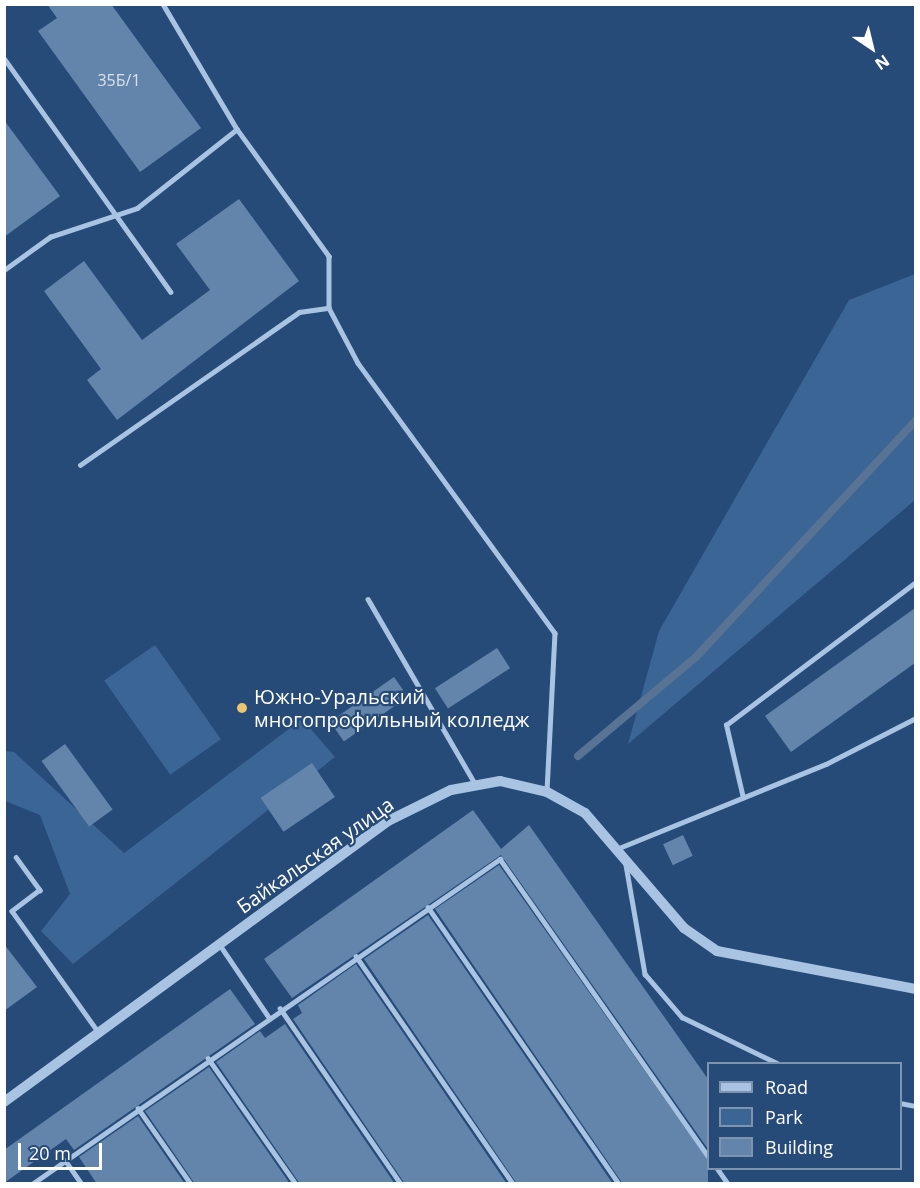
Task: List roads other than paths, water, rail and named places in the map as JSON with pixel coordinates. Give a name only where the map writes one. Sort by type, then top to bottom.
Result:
[{"type":"street","name":"Байкальская улица","points":[[4,1102],[388,821],[451,790],[500,780],[547,792],[585,813],[621,850],[684,928],[717,951],[915,989]]},
{"type":"lane","points":[[163,4],[237,129],[328,256],[329,308],[358,363],[555,633],[547,792]]},
{"type":"lane","points":[[4,58],[171,292]]},
{"type":"lane","points":[[4,270],[50,237],[137,208],[237,129]]},
{"type":"lane","points":[[80,465],[299,312],[329,308]]},
{"type":"lane","points":[[743,798],[726,725],[915,582]]},
{"type":"lane","points":[[368,599],[476,785]]},
{"type":"lane","points":[[775,1062],[682,1017],[645,974],[621,850],[826,764],[915,717]]},
{"type":"lane","points":[[16,858],[40,890],[12,911],[99,1033]]},
{"type":"lane","points":[[32,1184],[268,1016],[500,859],[707,1155]]},
{"type":"lane","points":[[428,908],[619,1184]]},
{"type":"lane","points":[[220,945],[268,1016]]},
{"type":"lane","points":[[356,956],[513,1184]]},
{"type":"lane","points":[[280,1008],[401,1184]]},
{"type":"lane","points":[[208,1058],[296,1184]]},
{"type":"lane","points":[[138,1108],[191,1184]]},
{"type":"lane","points":[[65,1160],[82,1184]]},
{"type":"lane","points":[[718,1170],[728,1184]]},
{"type":"waterway","points":[[578,756],[696,657],[916,420]]},
{"type":"place","name":"Южно-Уральский многопрофильный колледж","points":[[242,708]]}]
